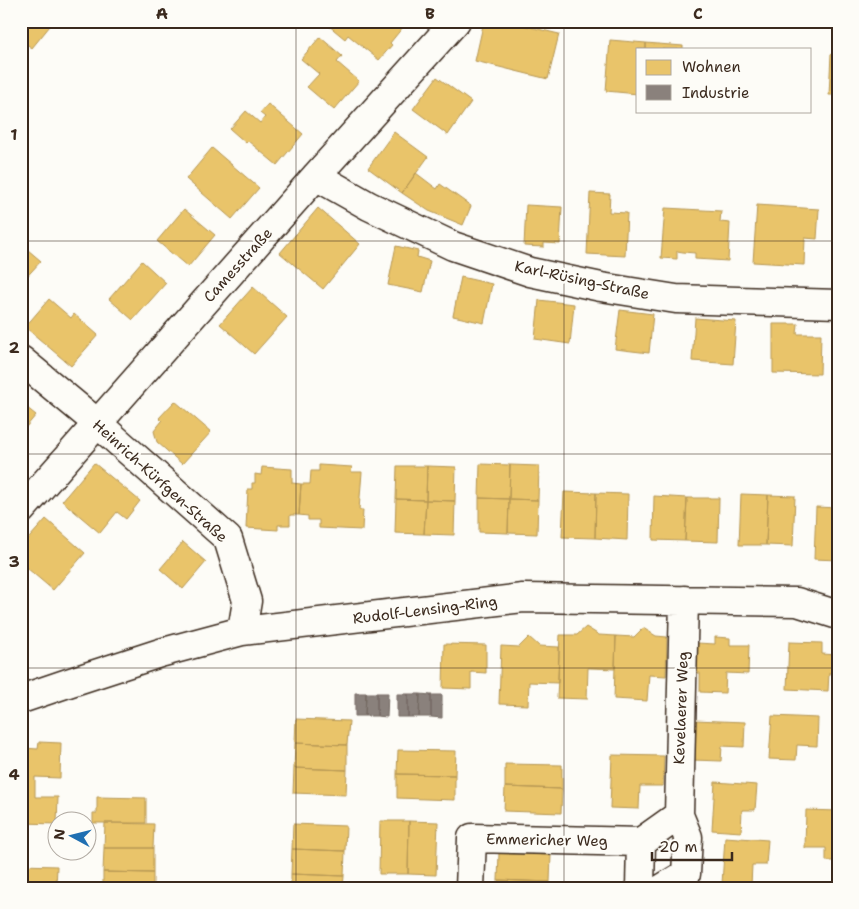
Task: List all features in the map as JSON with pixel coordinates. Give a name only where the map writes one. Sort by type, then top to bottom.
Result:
[{"type":"street","name":"Camesstraße","points":[[21,510],[316,176],[456,21]]},
{"type":"street","name":"Karl-Rüsing-Straße","points":[[316,176],[369,206],[453,246],[530,272],[601,287],[676,299],[838,304]]},
{"type":"street","name":"Heinrich-Kürfgen-Straße","points":[[21,360],[97,423],[228,539],[247,601],[242,631]]},
{"type":"street","name":"Rudolf-Lensing-Ring","points":[[21,699],[160,654],[242,631],[523,598],[797,602],[838,615]]},
{"type":"street","name":"Kevelaerer Weg","points":[[663,888],[686,874],[688,837],[679,815],[684,600]]},
{"type":"street","points":[[640,888],[641,842],[679,815]]},
{"type":"street","name":"Emmericher Weg","points":[[470,888],[472,838],[641,842]]},
{"type":"building: Wohnen","points":[[21,21],[54,21],[32,48],[21,40]]},
{"type":"building: Wohnen","points":[[331,21],[407,22],[390,43],[392,45],[379,60],[348,35],[345,39],[328,25]]},
{"type":"building: Wohnen","points":[[484,21],[505,21],[559,34],[548,79],[475,61]]},
{"type":"building: Wohnen","points":[[320,37],[342,56],[337,62],[359,81],[334,110],[307,87],[319,74],[301,59]]},
{"type":"building: Wohnen","points":[[610,40],[646,43],[646,48],[636,48],[636,94],[606,91]]},
{"type":"building: Wohnen","points":[[646,43],[683,46],[683,48],[646,48]]},
{"type":"building: Wohnen","points":[[831,54],[838,54],[838,95],[829,95]]},
{"type":"building: Wohnen","points":[[437,77],[471,102],[448,135],[413,109]]},
{"type":"building: Wohnen","points":[[268,104],[303,134],[277,165],[230,129],[246,111],[260,123],[265,117],[260,113]]},
{"type":"building: Wohnen","points":[[394,132],[428,157],[402,193],[368,168]]},
{"type":"building: Wohnen","points":[[212,148],[259,188],[232,219],[186,179]]},
{"type":"building: Wohnen","points":[[416,173],[437,189],[440,184],[471,206],[463,225],[429,211],[402,193]]},
{"type":"building: Wohnen","points":[[590,193],[610,194],[609,212],[627,213],[625,256],[587,254]]},
{"type":"building: Wohnen","points":[[526,205],[562,207],[560,244],[544,243],[544,247],[524,246]]},
{"type":"building: Wohnen","points":[[757,205],[819,209],[817,239],[805,238],[804,265],[753,262]]},
{"type":"building: Wohnen","points":[[318,208],[360,244],[323,289],[280,253]]},
{"type":"building: Wohnen","points":[[665,208],[721,211],[720,222],[730,223],[728,261],[695,259],[695,253],[677,251],[677,259],[661,258]]},
{"type":"building: Wohnen","points":[[184,209],[215,235],[188,267],[157,241]]},
{"type":"building: Wohnen","points":[[21,244],[41,261],[21,283]]},
{"type":"building: Wohnen","points":[[396,246],[418,251],[417,257],[430,261],[423,292],[388,285]]},
{"type":"building: Wohnen","points":[[142,261],[166,283],[133,320],[109,299]]},
{"type":"building: Wohnen","points":[[461,277],[492,284],[484,323],[453,316]]},
{"type":"building: Wohnen","points":[[253,287],[287,317],[254,354],[220,324]]},
{"type":"building: Wohnen","points":[[49,299],[71,318],[74,314],[98,335],[71,366],[25,327]]},
{"type":"building: Wohnen","points":[[539,300],[574,304],[570,344],[535,339]]},
{"type":"building: Wohnen","points":[[620,310],[653,314],[649,353],[615,349]]},
{"type":"building: Wohnen","points":[[695,318],[736,321],[733,364],[692,361]]},
{"type":"building: Wohnen","points":[[773,324],[798,324],[797,334],[821,334],[820,374],[773,373]]},
{"type":"building: Wohnen","points":[[175,401],[211,432],[182,464],[157,442],[154,431],[162,421],[159,418]]},
{"type":"building: Wohnen","points":[[21,403],[36,415],[21,433]]},
{"type":"building: Wohnen","points":[[94,463],[140,501],[126,519],[117,512],[100,533],[62,501]]},
{"type":"building: Wohnen","points":[[480,464],[510,465],[509,499],[479,498]]},
{"type":"building: Wohnen","points":[[319,465],[352,467],[351,472],[362,472],[359,510],[363,510],[362,530],[319,528],[319,520],[308,520],[308,516],[299,515],[301,484],[310,484],[311,471],[319,471]]},
{"type":"building: Wohnen","points":[[510,465],[539,466],[538,500],[509,499]]},
{"type":"building: Wohnen","points":[[397,466],[427,466],[426,500],[396,499]]},
{"type":"building: Wohnen","points":[[427,466],[456,467],[455,501],[426,500]]},
{"type":"building: Wohnen","points":[[262,467],[292,469],[292,483],[301,484],[299,515],[290,515],[290,525],[278,525],[278,530],[246,528],[248,489],[252,489],[252,483],[255,483],[255,474],[261,475]]},
{"type":"building: Wohnen","points":[[564,492],[596,493],[595,538],[562,537]]},
{"type":"building: Wohnen","points":[[596,493],[628,494],[627,540],[595,538]]},
{"type":"building: Wohnen","points":[[741,494],[768,495],[766,545],[739,545]]},
{"type":"building: Wohnen","points":[[768,495],[795,496],[793,546],[766,545]]},
{"type":"building: Wohnen","points":[[654,496],[687,498],[685,541],[653,540]]},
{"type":"building: Wohnen","points":[[479,498],[509,499],[508,533],[479,532]]},
{"type":"building: Wohnen","points":[[687,498],[719,498],[718,542],[685,541]]},
{"type":"building: Wohnen","points":[[396,499],[426,500],[424,534],[395,533]]},
{"type":"building: Wohnen","points":[[509,499],[538,500],[537,534],[508,533]]},
{"type":"building: Wohnen","points":[[426,500],[455,501],[454,535],[424,534]]},
{"type":"building: Wohnen","points":[[816,507],[838,508],[838,560],[814,559]]},
{"type":"building: Wohnen","points":[[46,519],[85,553],[53,590],[21,563],[21,547]]},
{"type":"building: Wohnen","points":[[183,542],[206,562],[183,589],[160,569]]},
{"type":"building: Wohnen","points":[[586,627],[599,635],[616,636],[615,669],[588,668],[587,699],[557,698],[560,635],[577,635]]},
{"type":"building: Wohnen","points":[[643,628],[656,636],[667,637],[666,676],[649,675],[647,701],[614,699],[616,636],[634,637]]},
{"type":"building: Wohnen","points":[[529,637],[539,646],[559,647],[558,683],[529,682],[528,705],[499,704],[501,646],[519,647]]},
{"type":"building: Wohnen","points":[[715,637],[730,638],[730,645],[749,645],[748,674],[726,673],[725,693],[700,692],[700,673],[690,673],[691,654],[697,654],[697,643],[715,644]]},
{"type":"building: Wohnen","points":[[789,642],[822,643],[822,654],[838,655],[838,673],[829,673],[828,691],[787,689]]},
{"type":"building: Wohnen","points":[[444,644],[486,645],[486,673],[471,672],[471,689],[443,688]]},
{"type":"building: Wohnen","points":[[772,716],[818,718],[817,746],[797,745],[796,760],[769,759]]},
{"type":"building: Wohnen","points":[[296,719],[349,721],[347,745],[295,743]]},
{"type":"building: Wohnen","points":[[694,720],[745,722],[744,747],[722,746],[721,761],[693,760]]},
{"type":"building: Wohnen","points":[[39,742],[61,743],[60,778],[35,777],[35,797],[58,797],[57,812],[48,812],[48,824],[21,823],[23,748],[38,749]]},
{"type":"building: Wohnen","points":[[295,743],[347,745],[347,770],[294,768]]},
{"type":"building: Wohnen","points":[[398,750],[456,751],[455,775],[397,774]]},
{"type":"building: Wohnen","points":[[612,755],[664,756],[663,786],[640,786],[639,809],[610,808]]},
{"type":"building: Wohnen","points":[[505,764],[562,765],[562,789],[505,787]]},
{"type":"building: Wohnen","points":[[294,768],[347,770],[346,795],[293,793]]},
{"type":"building: Wohnen","points":[[397,774],[455,775],[455,800],[397,798]]},
{"type":"building: Wohnen","points":[[715,782],[757,785],[755,810],[742,810],[741,832],[712,830]]},
{"type":"building: Wohnen","points":[[505,787],[562,789],[561,813],[504,811]]},
{"type":"building: Wohnen","points":[[97,797],[146,798],[146,823],[98,823]]},
{"type":"building: Wohnen","points":[[806,810],[838,811],[838,861],[826,861],[826,848],[805,848]]},
{"type":"building: Wohnen","points":[[380,821],[409,821],[408,874],[379,874]]},
{"type":"building: Wohnen","points":[[409,821],[438,822],[436,875],[408,874]]},
{"type":"building: Wohnen","points":[[105,823],[154,824],[153,848],[104,848]]},
{"type":"building: Wohnen","points":[[293,824],[346,826],[345,851],[292,849]]},
{"type":"building: Wohnen","points":[[725,837],[768,840],[766,865],[752,865],[751,886],[722,884]]},
{"type":"building: Wohnen","points":[[104,848],[153,848],[153,873],[103,872]]},
{"type":"building: Wohnen","points":[[292,849],[345,851],[344,876],[291,874]]},
{"type":"building: Wohnen","points":[[499,853],[551,855],[550,882],[498,880]]},
{"type":"building: Wohnen","points":[[21,865],[57,866],[56,888],[21,888]]},
{"type":"building: Wohnen","points":[[103,872],[153,873],[153,888],[103,888]]},
{"type":"building: Wohnen","points":[[291,874],[344,876],[343,888],[291,888]]},
{"type":"building: Wohnen","points":[[498,880],[550,882],[550,888],[498,888]]},
{"type":"building: Industrie","points":[[355,693],[366,693],[365,716],[355,716]]},
{"type":"building: Industrie","points":[[366,693],[377,693],[377,716],[365,716]]},
{"type":"building: Industrie","points":[[377,693],[388,693],[387,717],[377,716]]},
{"type":"building: Industrie","points":[[397,694],[408,694],[408,717],[397,717]]},
{"type":"building: Industrie","points":[[408,694],[420,694],[419,717],[408,717]]},
{"type":"building: Industrie","points":[[420,694],[431,695],[431,717],[419,717]]},
{"type":"building: Industrie","points":[[431,695],[442,695],[442,718],[431,717]]}]
